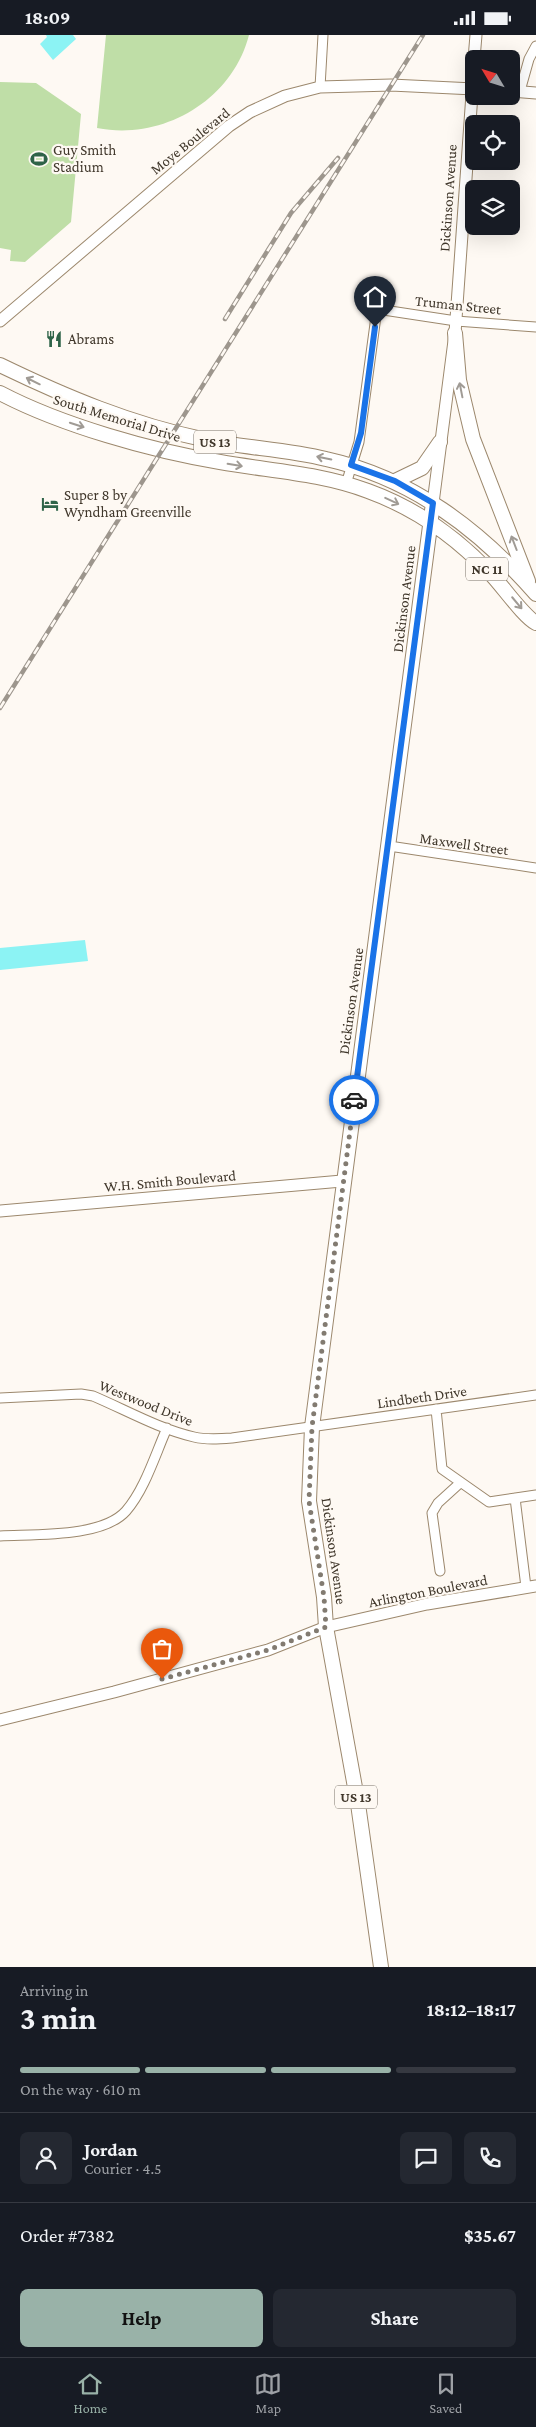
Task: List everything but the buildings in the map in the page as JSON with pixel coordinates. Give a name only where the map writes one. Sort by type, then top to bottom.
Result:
[{"type":"main road","points":[[475,50],[476,35]]},
{"type":"main road","name":"Moye Boulevard","points":[[0,321],[229,126],[250,112],[285,96],[320,87],[391,85],[465,89]]},
{"type":"main road","points":[[520,91],[536,93]]},
{"type":"main road","name":"Dickinson Avenue","points":[[381,1967],[358,1805],[326,1627],[324,1597],[309,1501],[312,1427],[342,1181],[389,846],[455,327],[472,105]]},
{"type":"main road","points":[[455,327],[459,379],[473,439],[534,591]]},
{"type":"main road","name":"South Memorial Drive","points":[[0,365],[64,396],[122,417],[173,432],[238,446],[304,455],[351,465],[395,481],[433,503],[474,532],[534,591]]},
{"type":"main road","name":"South Memorial Drive","points":[[0,393],[52,416],[149,446],[218,462],[307,474],[346,484],[383,497],[430,523],[478,560],[536,623]]},
{"type":"main road","points":[[395,481],[422,468],[440,442]]},
{"type":"main road","name":"W.H. Smith Boulevard","points":[[0,1211],[342,1181]]},
{"type":"main road","name":"Arlington Boulevard","points":[[0,1720],[100,1696],[268,1650],[326,1627],[427,1604],[531,1587]]},
{"type":"street","points":[[320,87],[323,35]]},
{"type":"street","points":[[520,81],[536,46]]},
{"type":"street","name":"Truman Street","points":[[351,465],[361,433],[377,309],[455,327],[536,327]]},
{"type":"street","points":[[346,484],[351,465]]},
{"type":"street","name":"Maxwell Street","points":[[389,846],[536,868]]},
{"type":"street","name":"Westwood Drive","points":[[0,1399],[81,1394],[93,1396],[166,1428],[194,1437],[209,1439],[312,1427]]},
{"type":"street","name":"Lindbeth Drive","points":[[312,1427],[536,1395]]},
{"type":"street","points":[[436,1409],[442,1469],[489,1501],[536,1495]]},
{"type":"street","points":[[0,1536],[81,1530],[103,1526],[116,1519],[132,1503],[166,1428]]},
{"type":"street","points":[[440,1571],[432,1513],[438,1503],[460,1483]]},
{"type":"street","points":[[514,1498],[531,1587]]},
{"type":"green space","points":[[106,35],[249,35],[240,58],[227,79],[211,97],[191,111],[169,122],[146,128],[121,130],[97,128]]},
{"type":"green space","name":"Guy Smith Stadium","points":[[0,82],[36,83],[81,114],[71,222],[25,262],[10,261],[11,250],[0,248]]},
{"type":"water","points":[[46,35],[73,35],[76,39],[53,60],[40,44],[47,37]]},
{"type":"water","points":[[85,940],[88,961],[0,970],[0,948]]},
{"type":"railway","points":[[0,708],[423,35]]},
{"type":"railway","points":[[225,319],[291,213],[338,158]]},
{"type":"way so far","points":[[162,1679],[268,1650],[326,1627],[324,1597],[309,1501],[312,1427],[342,1181],[354,1100]]},
{"type":"place","name":"Guy Smith Stadium","points":[[39,159]]},
{"type":"place","name":"Abrams","points":[[54,339]]},
{"type":"place","name":"Super 8 by Wyndham Greenville","points":[[50,504]]},
{"type":"route","points":[[354,1100],[433,503],[395,481],[351,465],[361,433],[375,327]]}]
